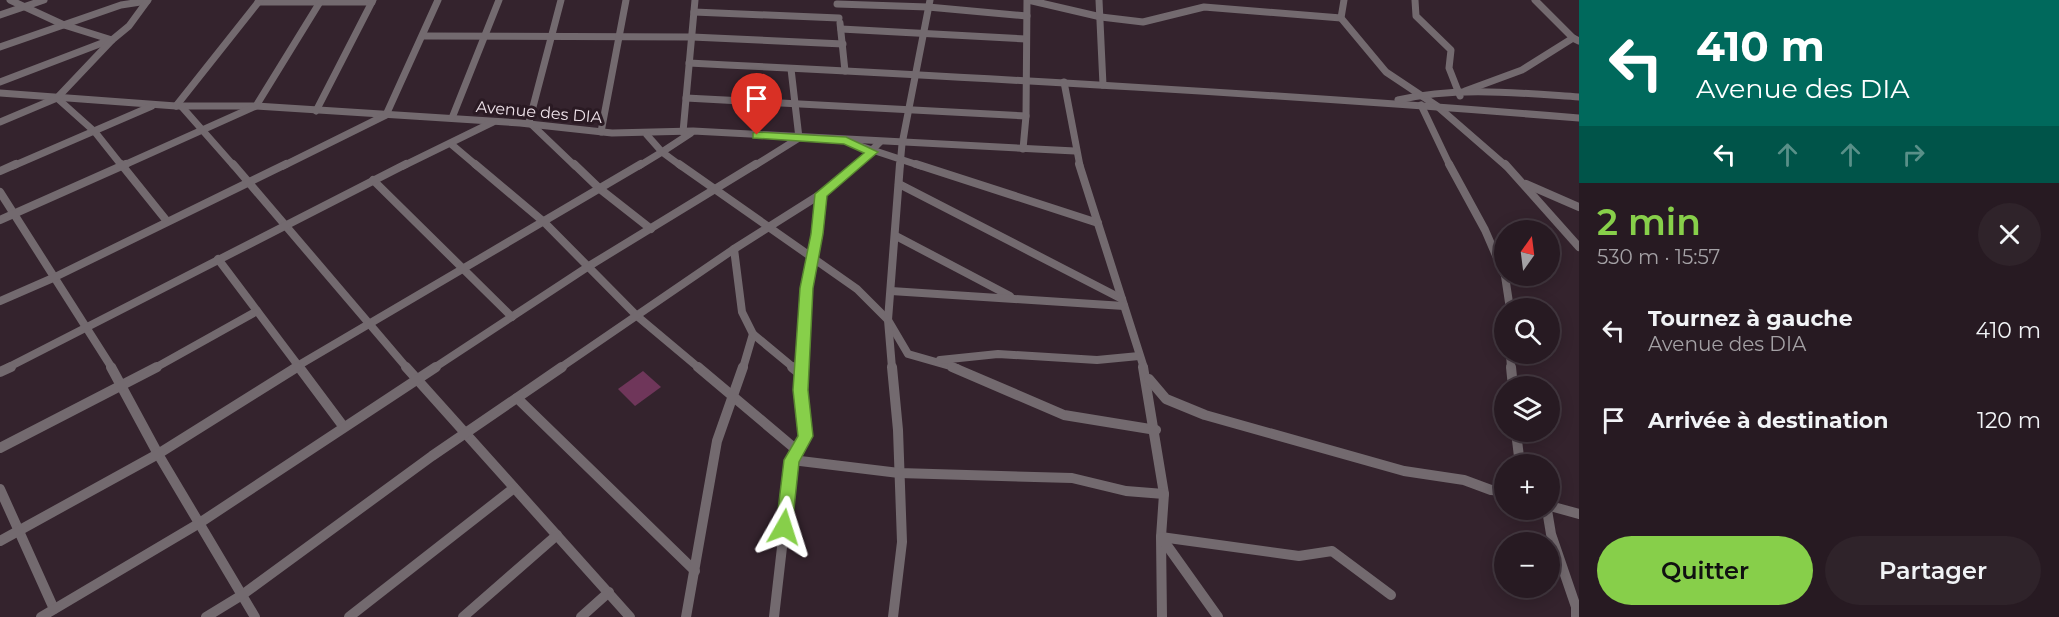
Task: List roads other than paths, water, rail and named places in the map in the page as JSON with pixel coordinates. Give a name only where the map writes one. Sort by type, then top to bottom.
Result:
[{"type":"street","points":[[10,0],[64,25],[112,40]]},
{"type":"street","points":[[0,15],[44,0]]},
{"type":"street","points":[[0,301],[53,278],[166,220],[386,115],[438,0]]},
{"type":"street","points":[[452,118],[499,0]]},
{"type":"street","points":[[561,0],[530,122],[600,189],[651,229]]},
{"type":"street","points":[[602,132],[626,0]]},
{"type":"street","points":[[683,132],[695,0]]},
{"type":"street","points":[[1023,149],[1026,116],[1027,0],[1101,16],[1143,22],[1204,7],[1341,18],[1386,72],[1437,106],[1497,155],[1579,247]]},
{"type":"street","points":[[1099,0],[1103,85]]},
{"type":"street","points":[[1341,18],[1344,0]]},
{"type":"street","points":[[1415,0],[1416,16],[1451,51],[1448,60],[1451,79],[1460,96]]},
{"type":"street","points":[[1437,106],[1465,92],[1509,79],[1544,61],[1576,40],[1534,0]]},
{"type":"street","points":[[0,46],[121,5],[148,1]]},
{"type":"street","points":[[0,122],[57,98],[112,40],[129,26],[148,1]]},
{"type":"street","points":[[316,111],[372,1],[259,1],[179,106],[287,225],[368,326],[630,617]]},
{"type":"street","points":[[0,220],[256,106],[320,2]]},
{"type":"street","points":[[845,71],[837,2],[929,4],[1027,16]]},
{"type":"street","points":[[893,617],[902,542],[900,473],[888,320],[902,144],[929,4]]},
{"type":"street","points":[[694,12],[839,18]]},
{"type":"street","points":[[841,29],[1026,39]]},
{"type":"street","points":[[423,36],[692,37],[843,44]]},
{"type":"street","points":[[0,82],[112,40]]},
{"type":"street","points":[[689,63],[1064,82],[1437,106],[1579,118]]},
{"type":"street","points":[[41,617],[198,524],[343,426],[589,266],[799,138],[791,69]]},
{"type":"street","points":[[1064,82],[1075,151],[1147,378],[1164,494],[1161,537],[1162,617]]},
{"type":"street","points":[[1384,104],[1419,95],[1460,96],[1509,92],[1579,97]]},
{"type":"street","name":"Avenue des DIA","points":[[0,93],[156,105],[256,106],[493,122],[530,122],[602,132],[647,135],[693,131],[902,144],[1075,151]]},
{"type":"street","points":[[57,98],[95,132],[166,220]]},
{"type":"street","points":[[686,98],[909,108],[1026,116]]},
{"type":"street","points":[[0,171],[156,105]]},
{"type":"street","points":[[1421,105],[1429,126],[1494,246]]},
{"type":"street","points":[[0,372],[88,329],[218,259],[373,180],[493,122]]},
{"type":"street","points":[[0,541],[158,454],[298,366],[600,189],[693,131]]},
{"type":"street","points":[[647,135],[662,152],[857,289],[888,320],[908,354],[963,370],[1064,415],[1156,430]]},
{"type":"street","points":[[846,141],[872,152],[901,159],[1098,223]]},
{"type":"street","points":[[206,617],[242,595],[517,398],[734,249],[821,194],[872,152],[880,142]]},
{"type":"street","points":[[451,144],[544,222],[637,316],[734,398],[795,456],[900,473],[1072,477],[1126,491],[1164,494]]},
{"type":"street","points":[[373,180],[512,317]]},
{"type":"street","points":[[1523,183],[1579,207]]},
{"type":"street","points":[[899,184],[1123,302]]},
{"type":"street","points":[[0,192],[123,386],[158,454],[255,617]]},
{"type":"street","points":[[774,617],[795,456],[806,436],[801,399],[807,288],[821,194]]},
{"type":"street","points":[[896,236],[1015,299]]},
{"type":"street","points":[[734,249],[742,312],[753,334],[802,375]]},
{"type":"street","points":[[218,259],[343,426]]},
{"type":"street","points":[[891,291],[1015,299],[1123,302]]},
{"type":"street","points":[[0,448],[123,386],[257,311]]},
{"type":"street","points":[[686,617],[717,441],[734,398],[753,334]]},
{"type":"street","points":[[908,354],[943,361],[999,354],[1097,360],[1139,357]]},
{"type":"street","points":[[1147,378],[1166,399],[1205,415],[1404,471],[1464,480],[1494,490]]},
{"type":"street","points":[[517,398],[695,570]]},
{"type":"street","points":[[349,617],[514,488]]},
{"type":"street","points":[[0,489],[54,609]]},
{"type":"street","points":[[1560,510],[1579,514]]},
{"type":"street","points":[[1549,520],[1551,534],[1576,607],[1576,617]]},
{"type":"street","points":[[463,617],[557,535]]},
{"type":"street","points":[[1161,537],[1299,556],[1332,551],[1391,595]]},
{"type":"street","points":[[1161,537],[1218,617]]},
{"type":"street","points":[[581,617],[609,592]]}]
